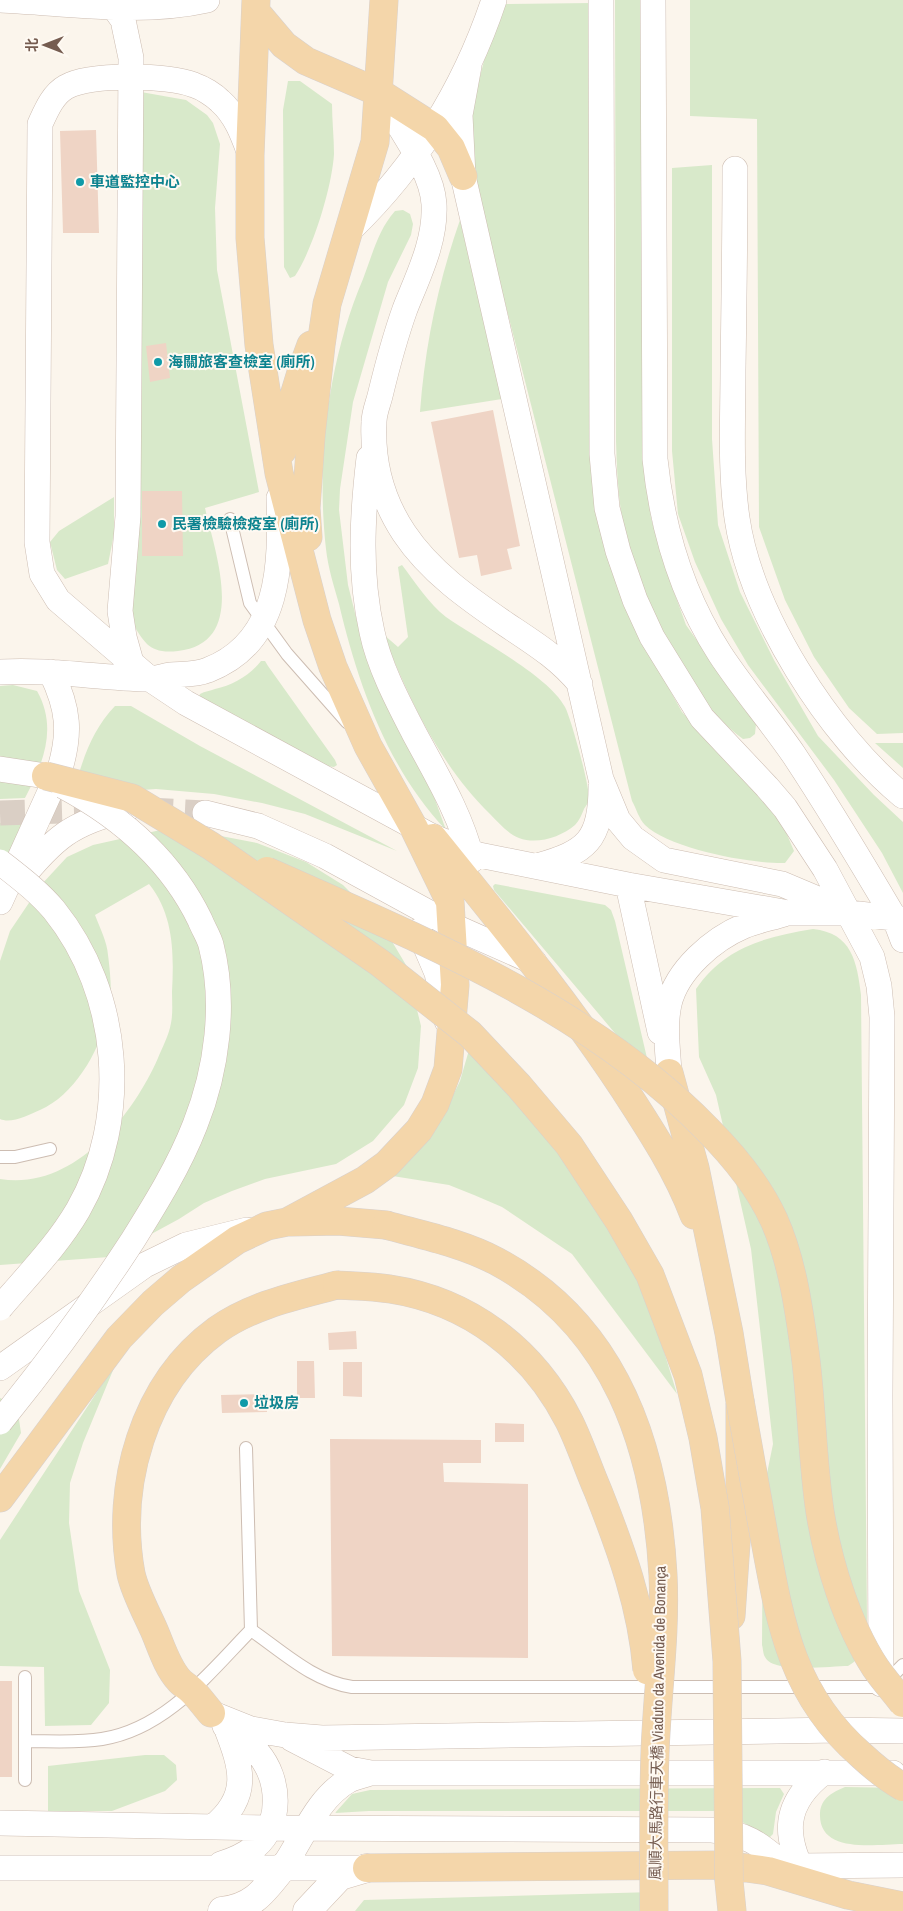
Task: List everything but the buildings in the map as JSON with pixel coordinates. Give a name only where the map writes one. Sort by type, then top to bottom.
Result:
[{"type":"main road","points":[[279,473],[287,420],[299,374],[327,304],[351,229],[375,142],[380,93],[384,0]]},
{"type":"main road","points":[[256,6],[284,45],[306,61],[380,93],[435,128],[452,148],[463,176]]},
{"type":"main road","points":[[256,6],[250,155],[250,238],[254,305],[265,391],[279,473],[317,620],[333,667],[368,746],[390,788],[423,832],[481,897],[534,962],[592,1039],[652,1131],[688,1199],[716,1275]]},
{"type":"main road","points":[[310,588],[306,508],[311,436],[327,304]]},
{"type":"main road","points":[[46,776],[132,798],[211,846],[380,963],[470,1034],[569,1145],[619,1221],[650,1275],[688,1375],[703,1438],[715,1508],[727,1661],[729,1881],[732,1911]]},
{"type":"main road","points":[[0,1498],[126,1331],[181,1279],[237,1240],[277,1224],[365,1180],[404,1148],[419,1130],[435,1104],[448,1069],[455,985],[453,926],[450,902],[423,832]]},
{"type":"main road","points":[[211,846],[397,928],[512,986],[616,1052],[661,1084],[720,1142],[751,1179],[773,1218],[786,1252],[805,1352],[820,1510],[829,1558],[852,1620],[874,1666],[896,1692]]},
{"type":"main road","points":[[669,1073],[695,1168],[785,1637],[808,1694],[819,1711],[851,1747],[887,1779],[903,1787]]},
{"type":"main road","name":"風順大馬路行車天橋 Viaduto da Avenida de Bonança","points":[[277,1224],[338,1221],[386,1224],[454,1244],[496,1261],[565,1311],[598,1352],[618,1386],[641,1438],[653,1482],[663,1576],[655,1753],[654,1911]]},
{"type":"main road","points":[[218,1720],[192,1690],[179,1681],[170,1666],[131,1575],[127,1525],[133,1459],[159,1395],[186,1356],[218,1330],[254,1310],[289,1297],[337,1285],[390,1289],[435,1299],[469,1314],[497,1332],[526,1358],[548,1387],[569,1421],[615,1533],[632,1585],[646,1650],[655,1753]]},
{"type":"main road","points":[[727,1661],[738,1531],[740,1401]]},
{"type":"main road","points":[[367,1868],[725,1865],[803,1874],[856,1896],[903,1906]]},
{"type":"street","points":[[0,0],[113,6],[164,6],[206,0]]},
{"type":"street","points":[[351,229],[374,207],[435,128],[469,66],[494,0]]},
{"type":"street","points":[[601,0],[602,454],[607,508],[618,551],[635,600],[652,637],[678,682],[702,718],[785,808],[825,869],[850,913],[872,958],[879,986],[882,1017],[880,1386],[896,1692]]},
{"type":"street","points":[[653,0],[655,459],[659,498],[667,534],[680,575],[698,615],[720,654],[792,753],[900,926]]},
{"type":"street","points":[[113,6],[123,20],[128,35],[131,78],[128,516],[120,611],[124,638],[131,662]]},
{"type":"street","points":[[469,66],[460,116],[463,176],[601,779],[618,820],[646,849],[664,860],[782,884],[850,913],[900,926]]},
{"type":"street","points":[[250,155],[239,124],[220,101],[194,85],[131,78],[78,80],[64,88],[51,101],[40,124],[37,542],[42,574],[58,600],[150,679],[186,703],[423,832],[479,855],[628,885],[789,913],[850,913]]},
{"type":"street","points":[[380,93],[416,155],[428,180],[434,204],[430,238],[423,266],[395,342],[374,421],[363,503],[362,552],[366,595],[372,634],[391,685],[457,817],[470,851],[481,897]]},
{"type":"street","points":[[735,169],[733,461],[737,518],[748,565],[768,615],[798,670],[836,727],[880,777],[903,796]]},
{"type":"street","points":[[374,421],[376,470],[387,502],[404,533],[431,567],[460,591],[565,665],[580,684]]},
{"type":"street","points":[[0,672],[50,672],[150,679],[190,675],[207,671],[227,662],[246,645],[263,623],[278,576],[280,556],[279,473]]},
{"type":"street","points":[[0,903],[59,772],[66,748],[67,724],[65,708],[50,672]]},
{"type":"street","points":[[0,769],[46,776],[97,804],[130,829],[170,871],[192,904],[211,943],[217,982],[217,1030],[211,1072],[196,1124],[179,1161],[158,1200],[110,1276],[45,1366],[0,1422]]},
{"type":"street","points":[[537,866],[565,858],[582,848],[592,836],[598,822],[601,806],[601,779]]},
{"type":"street","points":[[0,903],[38,858],[64,835],[86,822],[131,809]]},
{"type":"street","points":[[205,813],[258,826],[325,856],[383,886],[453,926],[534,962]]},
{"type":"street","points":[[0,862],[30,885],[54,911],[80,949],[95,983],[105,1014],[112,1058],[112,1092],[106,1140],[95,1175],[78,1210],[57,1242],[0,1308]]},
{"type":"street","points":[[628,885],[669,1073]]},
{"type":"street","points":[[383,886],[409,914],[424,940],[437,973],[445,1006],[450,1050]]},
{"type":"street","points":[[669,1073],[666,1022],[670,1003],[679,981],[696,959],[725,936],[744,926],[789,913]]},
{"type":"street","points":[[0,1368],[145,1265],[186,1246],[277,1224]]},
{"type":"street","points":[[218,1720],[251,1729],[285,1735],[322,1738],[840,1730],[903,1731]]},
{"type":"street","points":[[213,1827],[226,1816],[237,1800],[239,1783],[238,1757],[218,1720]]},
{"type":"street","points":[[212,1868],[241,1857],[256,1846],[270,1828],[275,1805],[274,1782],[269,1768],[257,1751],[218,1720]]},
{"type":"street","points":[[285,1735],[350,1769],[371,1773],[903,1773]]},
{"type":"street","points":[[803,1874],[794,1855],[791,1841],[795,1806],[812,1782],[824,1772]]},
{"type":"street","points":[[222,1911],[237,1909],[256,1899],[283,1868],[307,1828],[331,1794],[349,1780],[371,1773]]},
{"type":"street","points":[[0,1823],[270,1828],[731,1832],[753,1840],[803,1874],[903,1865]]},
{"type":"street","points":[[0,1868],[367,1868]]},
{"type":"street","points":[[307,1911],[340,1876],[367,1868]]},
{"type":"lane","points":[[230,518],[250,602],[263,623],[287,654],[368,746]]},
{"type":"lane","points":[[0,1157],[15,1157],[50,1149]]},
{"type":"lane","points":[[26,1741],[101,1739],[124,1734],[150,1724],[192,1690],[251,1630],[246,1448]]},
{"type":"lane","points":[[251,1630],[315,1675],[338,1685],[352,1687],[896,1692],[903,1665]]},
{"type":"lane","points":[[25,1677],[26,1780]]},
{"type":"green space","points":[[615,0],[642,0],[643,445],[651,518],[665,567],[686,625],[756,724],[755,734],[750,738],[743,739],[723,721],[703,699],[685,673],[654,616],[632,559],[625,533],[618,487],[616,441]]},
{"type":"green space","points":[[690,0],[903,0],[903,733],[877,734],[849,708],[814,657],[785,600],[759,527],[757,119],[690,116]]},
{"type":"green space","points":[[592,3],[593,451],[635,627],[682,712],[783,825],[794,851],[785,863],[732,858],[691,848],[657,834],[645,825],[639,817],[632,801],[473,177],[470,115],[485,57],[504,4]]},
{"type":"green space","points":[[288,81],[300,81],[332,104],[334,154],[326,200],[315,234],[302,264],[295,276],[290,278],[284,267],[283,110]]},
{"type":"green space","points":[[141,92],[186,100],[207,115],[213,123],[220,144],[215,208],[217,270],[259,492],[205,508],[220,571],[222,593],[220,614],[214,632],[200,644],[169,652],[149,646],[131,621]]},
{"type":"green space","points":[[712,165],[712,439],[718,525],[740,592],[774,660],[818,736],[874,795],[903,822],[903,893],[882,853],[834,780],[748,665],[721,619],[695,562],[678,514],[672,451],[672,168]]},
{"type":"green space","points":[[403,210],[410,214],[413,224],[411,235],[388,282],[353,402],[340,489],[339,510],[348,585],[364,649],[389,712],[424,769],[446,830],[407,780],[378,724],[366,695],[330,570],[323,515],[324,447],[333,377],[341,343],[351,311],[384,226],[395,211]]},
{"type":"green space","points":[[460,220],[502,399],[420,412],[425,363],[434,314],[445,267]]},
{"type":"green space","points":[[114,497],[114,534],[108,564],[65,579],[57,570],[50,542],[59,531]]},
{"type":"green space","points":[[402,565],[440,612],[528,670],[556,695],[565,707],[580,753],[589,799],[578,822],[563,833],[548,839],[533,841],[519,838],[507,830],[472,795],[455,774],[427,730],[383,634],[398,647],[408,637],[398,567]]},
{"type":"green space","points":[[261,661],[265,661],[337,765],[334,767],[327,766],[199,697],[202,693],[241,679]]},
{"type":"green space","points":[[13,685],[37,691],[47,719],[46,746],[25,798],[0,799],[0,686]]},
{"type":"green space","points":[[115,706],[131,706],[200,746],[397,851],[305,814],[262,803],[214,794],[156,789],[113,792],[85,782],[80,770],[86,752],[98,728]]},
{"type":"green space","points":[[875,743],[903,743],[903,768]]},
{"type":"green space","points":[[19,822],[25,825],[0,881],[0,823]]},
{"type":"green space","points":[[174,827],[257,843],[306,862],[343,885],[381,923],[406,965],[421,1026],[418,1068],[404,1105],[373,1141],[336,1164],[265,1179],[232,1191],[204,1203],[179,1219],[109,1257],[0,1265],[0,1179],[27,1180],[52,1173],[75,1162],[97,1145],[116,1125],[147,1081],[167,1037],[172,1011],[173,963],[171,935],[163,909],[149,884],[95,915],[107,950],[111,999],[95,1052],[77,1080],[53,1103],[20,1118],[0,1119],[0,961],[10,931],[41,885],[67,857],[93,845]]},
{"type":"green space","points":[[495,884],[605,905],[611,910],[654,1088],[625,1045],[494,890],[493,886]]},
{"type":"green space","points":[[813,929],[836,936],[850,951],[857,971],[861,995],[867,1622],[864,1647],[854,1662],[848,1666],[803,1668],[779,1666],[770,1662],[764,1656],[762,1645],[763,1493],[773,1444],[751,1249],[716,1095],[699,1057],[696,989],[720,963],[747,946],[763,940]]},
{"type":"green space","points":[[469,1050],[537,1117],[636,1269],[655,1322],[677,1394],[572,1254],[502,1207],[474,1195],[449,1185],[380,1174],[444,1114],[460,1081]]},
{"type":"green space","points":[[116,1363],[83,1443],[70,1483],[69,1523],[79,1591],[110,1670],[109,1703],[91,1725],[45,1726],[44,1667],[0,1666],[0,1540]]},
{"type":"green space","points":[[0,1398],[17,1406],[21,1433],[0,1469]]},
{"type":"green space","points":[[145,1755],[164,1755],[176,1765],[177,1780],[165,1791],[112,1811],[48,1811],[48,1766]]},
{"type":"green space","points":[[845,1787],[903,1788],[903,1844],[851,1844],[828,1836],[822,1826],[821,1808],[828,1796]]},
{"type":"green space","points":[[780,1788],[784,1794],[776,1812],[773,1834],[769,1838],[724,1811],[369,1811],[335,1813],[352,1794],[370,1790]]},
{"type":"green space","points":[[654,1892],[654,1911],[355,1911],[364,1900]]},
{"type":"tunnel","points":[[0,813],[131,809],[205,813]]},
{"type":"place","name":"車道監控中心","points":[[80,182]]},
{"type":"place","name":"海關旅客查檢室 (廁所)","points":[[158,362]]},
{"type":"place","name":"民署檢驗檢疫室 (廁所)","points":[[162,524]]},
{"type":"place","name":"垃圾房","points":[[244,1403]]}]
